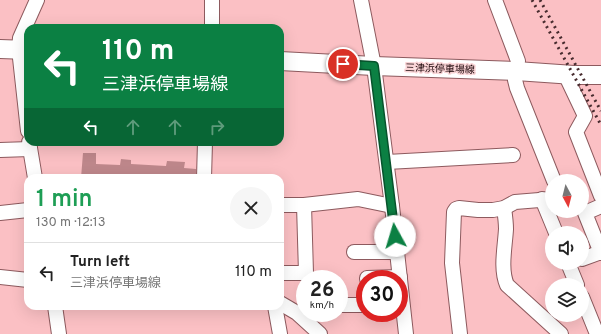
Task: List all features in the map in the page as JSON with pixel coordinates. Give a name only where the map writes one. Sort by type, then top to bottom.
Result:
[{"type":"main road","points":[[0,49],[23,50]]},
{"type":"main road","name":"三津浜停車場線","points":[[284,61],[601,75]]},
{"type":"street","points":[[212,0],[212,24]]},
{"type":"street","points":[[361,0],[374,66],[399,270]]},
{"type":"street","points":[[495,0],[518,61],[515,80],[517,88],[551,174]]},
{"type":"street","points":[[25,24],[34,1]]},
{"type":"street","points":[[24,27],[20,38],[23,50],[24,66]]},
{"type":"street","points":[[565,74],[585,116],[576,132],[601,196]]},
{"type":"street","points":[[0,150],[24,146]]},
{"type":"street","points":[[30,146],[34,174]]},
{"type":"street","points":[[204,174],[205,146]]},
{"type":"street","points":[[386,162],[513,155]]},
{"type":"street","points":[[284,205],[358,199],[392,206]]},
{"type":"street","points":[[460,334],[452,263],[454,212],[459,208],[493,210],[504,208],[515,202],[545,199]]},
{"type":"street","points":[[284,272],[306,273],[304,204]]},
{"type":"street","points":[[589,256],[601,252],[585,213],[601,206]]},
{"type":"street","points":[[504,208],[506,228],[503,269],[504,278],[507,285],[561,334]]},
{"type":"street","points":[[0,213],[24,210]]},
{"type":"street","points":[[354,252],[397,252]]},
{"type":"street","points":[[0,277],[24,280]]},
{"type":"street","points":[[284,305],[297,313],[320,334]]},
{"type":"street","points":[[56,310],[59,334]]},
{"type":"street","points":[[276,310],[280,334]]},
{"type":"street","points":[[589,314],[597,334]]},
{"type":"street","points":[[405,322],[406,334]]},
{"type":"building","points":[[83,153],[96,153],[96,164],[120,165],[121,159],[131,160],[131,164],[166,166],[167,161],[185,162],[184,168],[196,169],[196,174],[81,174]]},
{"type":"railway","points":[[532,0],[601,125]]},
{"type":"railway","points":[[540,0],[601,111]]},
{"type":"route","points":[[343,64],[374,66],[395,236]]}]
